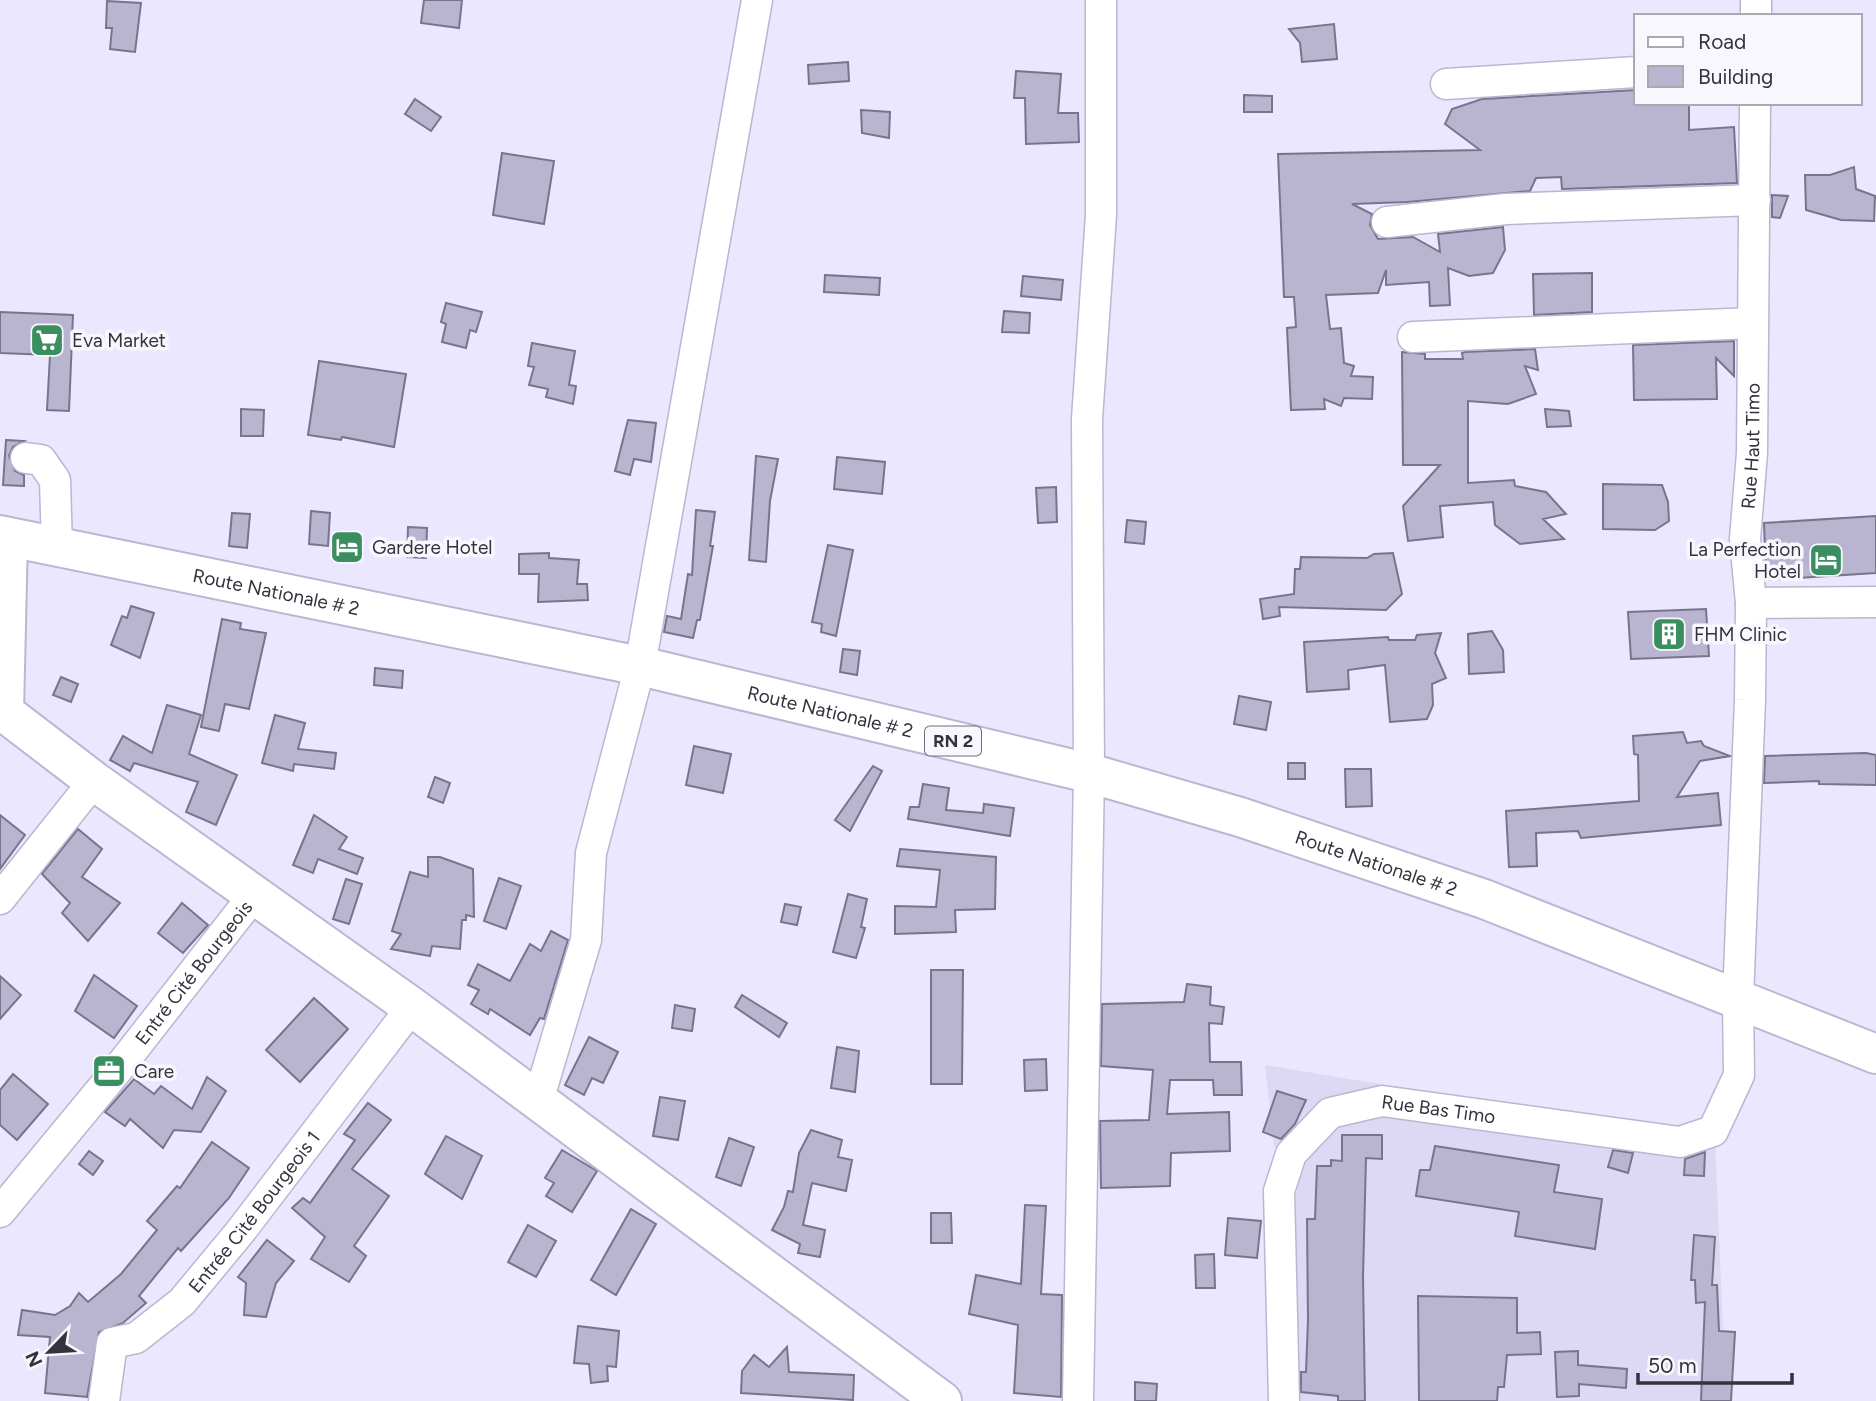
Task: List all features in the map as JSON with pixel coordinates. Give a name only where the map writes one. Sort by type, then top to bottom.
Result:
[{"type":"main road","name":"Route Nationale # 2","points":[[4,536],[640,666],[1089,774],[1240,817],[1484,899],[1876,1054]]},
{"type":"main road","points":[[4,536],[2,710],[94,780],[412,1007],[942,1401]]},
{"type":"street","points":[[538,1101],[586,940],[591,853],[640,666],[757,0]]},
{"type":"street","points":[[1078,1401],[1089,774],[1087,419],[1101,215],[1101,0]]},
{"type":"street","points":[[1446,84],[1634,72]]},
{"type":"street","name":"Rue Haut Timo","points":[[1738,998],[1751,603],[1745,539],[1752,453],[1755,105]]},
{"type":"street","points":[[1387,222],[1506,209],[1755,200]]},
{"type":"street","points":[[1413,337],[1753,323]]},
{"type":"street","points":[[10,456],[41,460],[55,480],[57,547]]},
{"type":"street","points":[[1751,603],[1876,602]]},
{"type":"street","points":[[0,899],[94,780]]},
{"type":"street","name":"Entré Cité Bourgeois","points":[[0,1212],[114,1074],[254,895]]},
{"type":"street","name":"Rue Bas Timo","points":[[1284,1401],[1279,1191],[1291,1154],[1330,1113],[1382,1101],[1680,1142],[1713,1131],[1739,1074],[1738,998]]},
{"type":"street","name":"Entrée Cité Bourgeois 1","points":[[104,1401],[112,1343],[135,1338],[182,1302],[240,1232],[412,1007]]},
{"type":"shaded area","points":[[1265,1065],[1715,1140],[1726,1401],[1291,1401],[1297,1164],[1274,1146]]},
{"type":"building","points":[[424,0],[462,0],[459,28],[421,23]]},
{"type":"building","points":[[107,1],[141,3],[135,52],[110,49],[112,28],[106,28]]},
{"type":"building","points":[[1334,24],[1337,59],[1302,62],[1300,43],[1289,29]]},
{"type":"building","points":[[848,62],[849,81],[809,84],[808,65]]},
{"type":"building","points":[[1016,71],[1061,74],[1058,113],[1078,113],[1079,142],[1026,144],[1025,98],[1014,98]]},
{"type":"building","points":[[1634,90],[1634,105],[1689,105],[1689,130],[1734,127],[1737,183],[1562,189],[1561,177],[1536,178],[1530,191],[1352,204],[1372,214],[1370,225],[1378,239],[1413,237],[1440,252],[1438,234],[1503,227],[1505,250],[1493,273],[1469,276],[1448,268],[1450,305],[1430,306],[1429,282],[1386,285],[1386,270],[1378,293],[1326,295],[1330,329],[1341,328],[1344,363],[1354,366],[1351,376],[1373,377],[1372,399],[1344,398],[1341,406],[1324,399],[1325,409],[1291,410],[1287,328],[1296,327],[1294,297],[1284,297],[1278,154],[1480,150],[1445,124],[1452,109],[1482,99]]},
{"type":"building","points":[[1244,95],[1272,96],[1272,112],[1244,112]]},
{"type":"building","points":[[415,99],[441,117],[431,131],[405,114]]},
{"type":"building","points":[[861,110],[890,112],[889,138],[862,133]]},
{"type":"building","points":[[502,153],[554,161],[544,224],[493,215]]},
{"type":"building","points":[[1854,167],[1856,189],[1875,196],[1874,221],[1841,220],[1806,210],[1805,175],[1830,175]]},
{"type":"building","points":[[1772,195],[1788,196],[1780,218],[1772,217]]},
{"type":"building","points":[[1592,273],[1592,312],[1534,315],[1533,274]]},
{"type":"building","points":[[825,275],[880,278],[879,295],[824,292]]},
{"type":"building","points":[[1023,276],[1063,280],[1061,300],[1021,296]]},
{"type":"building","points":[[446,303],[482,312],[476,332],[470,330],[466,348],[442,342],[446,324],[441,322]]},
{"type":"building","points":[[1004,311],[1030,313],[1029,333],[1002,332]]},
{"type":"building","points":[[0,312],[73,315],[69,411],[47,410],[50,355],[0,353]]},
{"type":"building","points":[[1734,341],[1734,376],[1716,358],[1717,399],[1634,400],[1633,345]]},
{"type":"building","points":[[532,343],[575,351],[569,385],[576,386],[573,404],[546,397],[548,389],[529,385],[534,367],[528,366]]},
{"type":"building","points":[[1535,349],[1538,370],[1525,366],[1536,394],[1508,404],[1468,401],[1468,483],[1514,480],[1515,486],[1546,492],[1566,514],[1543,519],[1564,539],[1520,544],[1495,525],[1493,502],[1440,506],[1443,537],[1408,541],[1403,506],[1440,465],[1403,465],[1402,352],[1425,354],[1425,359],[1463,359],[1462,353],[1465,352]]},
{"type":"building","points":[[319,361],[406,374],[394,447],[342,437],[341,440],[308,435]]},
{"type":"building","points":[[241,409],[264,410],[263,436],[241,436]]},
{"type":"building","points":[[1545,409],[1569,411],[1571,426],[1547,427]]},
{"type":"building","points":[[628,420],[656,423],[651,462],[634,459],[630,475],[615,471]]},
{"type":"building","points":[[6,440],[24,441],[13,447],[9,456],[15,471],[24,475],[24,486],[3,485]]},
{"type":"building","points":[[756,456],[778,459],[770,501],[766,562],[749,560]]},
{"type":"building","points":[[837,457],[885,462],[882,494],[834,489]]},
{"type":"building","points":[[1603,484],[1662,485],[1668,502],[1669,521],[1655,530],[1603,529]]},
{"type":"building","points":[[1056,487],[1057,522],[1038,523],[1036,488]]},
{"type":"building","points":[[696,510],[715,512],[710,546],[713,546],[700,620],[697,620],[693,638],[664,632],[667,616],[681,619],[688,574],[692,575]]},
{"type":"building","points":[[311,511],[330,513],[328,546],[309,544]]},
{"type":"building","points":[[232,513],[250,514],[247,548],[229,546]]},
{"type":"building","points":[[1876,516],[1876,573],[1766,580],[1764,523]]},
{"type":"building","points":[[1127,520],[1146,522],[1144,544],[1125,542]]},
{"type":"building","points":[[408,527],[427,528],[426,558],[407,557]]},
{"type":"building","points":[[828,545],[853,550],[836,636],[821,632],[822,624],[812,622]]},
{"type":"building","points":[[549,553],[549,558],[579,560],[577,584],[587,584],[588,600],[538,602],[539,574],[519,574],[519,554]]},
{"type":"building","points":[[1393,553],[1402,594],[1386,610],[1279,607],[1280,616],[1263,619],[1260,599],[1294,594],[1295,569],[1300,569],[1301,557],[1367,558],[1374,554]]},
{"type":"building","points":[[131,606],[154,613],[140,658],[111,645],[122,616],[127,618]]},
{"type":"building","name":"FHM Clinic","points":[[1706,609],[1709,656],[1631,659],[1628,612]]},
{"type":"building","points":[[222,619],[241,623],[240,629],[266,633],[249,709],[225,704],[219,731],[201,727]]},
{"type":"building","points":[[1492,631],[1503,650],[1504,672],[1469,674],[1468,634]]},
{"type":"building","points":[[1441,633],[1435,653],[1446,678],[1432,684],[1433,705],[1427,719],[1390,722],[1385,665],[1348,670],[1349,689],[1307,692],[1304,642],[1388,637],[1389,640],[1415,640],[1417,635]]},
{"type":"building","points":[[843,649],[860,651],[857,675],[840,672]]},
{"type":"building","points":[[375,668],[403,671],[402,688],[374,685]]},
{"type":"building","points":[[61,677],[78,684],[71,702],[53,695]]},
{"type":"building","points":[[1239,696],[1271,702],[1266,730],[1234,724]]},
{"type":"building","points":[[167,705],[201,715],[189,754],[237,775],[216,825],[186,812],[198,782],[134,763],[130,771],[110,760],[123,736],[152,753]]},
{"type":"building","points":[[275,715],[305,723],[298,749],[336,753],[334,769],[294,764],[293,771],[262,763]]},
{"type":"building","points":[[1683,732],[1687,743],[1701,741],[1704,746],[1730,756],[1700,761],[1677,797],[1718,793],[1721,825],[1581,838],[1578,831],[1536,833],[1537,866],[1509,867],[1506,811],[1639,801],[1638,755],[1634,754],[1633,736]]},
{"type":"building","points":[[694,746],[731,754],[723,793],[686,785]]},
{"type":"building","points":[[1876,755],[1876,785],[1819,784],[1819,781],[1764,783],[1765,756]]},
{"type":"building","points":[[1288,763],[1305,763],[1305,779],[1288,779]]},
{"type":"building","points":[[873,766],[882,771],[850,831],[835,820]]},
{"type":"building","points":[[1345,769],[1371,769],[1372,806],[1346,807]]},
{"type":"building","points":[[435,777],[450,783],[443,803],[428,797]]},
{"type":"building","points":[[923,784],[949,788],[946,810],[983,813],[984,804],[1014,808],[1010,836],[908,819],[910,807],[919,807]]},
{"type":"building","points":[[0,815],[25,835],[0,869]]},
{"type":"building","points":[[314,815],[347,837],[339,849],[363,858],[357,874],[318,859],[313,873],[293,865]]},
{"type":"building","points":[[78,829],[102,849],[82,877],[120,903],[88,941],[62,913],[70,903],[42,874]]},
{"type":"building","points":[[900,849],[996,857],[995,909],[955,910],[956,932],[895,934],[895,906],[936,907],[940,870],[897,866]]},
{"type":"building","points":[[428,857],[440,857],[473,869],[474,917],[466,915],[466,920],[462,920],[460,949],[432,946],[430,956],[391,949],[401,934],[392,931],[410,872],[428,877]]},
{"type":"building","points":[[499,878],[521,886],[506,929],[484,921]]},
{"type":"building","points":[[346,879],[362,884],[349,924],[333,919]]},
{"type":"building","points":[[848,894],[867,899],[861,927],[865,928],[856,958],[833,952]]},
{"type":"building","points":[[182,903],[208,925],[183,953],[158,933]]},
{"type":"building","points":[[785,904],[801,907],[797,925],[781,922]]},
{"type":"building","points":[[551,931],[568,940],[544,1019],[540,1018],[530,1035],[490,1009],[488,1014],[471,1004],[479,990],[468,985],[478,964],[510,981],[530,944],[541,951]]},
{"type":"building","points":[[931,970],[963,970],[962,1084],[931,1084]]},
{"type":"building","points":[[94,975],[137,1006],[114,1038],[75,1011]]},
{"type":"building","points":[[0,976],[21,995],[0,1019]]},
{"type":"building","points":[[1187,984],[1211,987],[1210,1005],[1224,1007],[1222,1024],[1209,1023],[1210,1062],[1241,1062],[1242,1095],[1214,1095],[1213,1080],[1170,1080],[1167,1114],[1229,1112],[1230,1151],[1171,1153],[1170,1186],[1101,1188],[1100,1121],[1149,1120],[1153,1070],[1101,1066],[1102,1004],[1184,1002]]},
{"type":"building","points":[[742,995],[787,1023],[779,1037],[735,1007]]},
{"type":"building","points":[[314,998],[348,1029],[300,1082],[266,1050]]},
{"type":"building","points":[[675,1005],[695,1009],[692,1031],[672,1028]]},
{"type":"building","points":[[589,1037],[618,1052],[603,1083],[592,1078],[584,1095],[565,1085]]},
{"type":"building","points":[[837,1047],[859,1051],[855,1092],[831,1088]]},
{"type":"building","points":[[1046,1059],[1047,1090],[1025,1091],[1024,1060]]},
{"type":"building","points":[[13,1074],[48,1104],[17,1140],[0,1125],[0,1090]]},
{"type":"building","points":[[207,1077],[226,1091],[201,1132],[174,1130],[163,1148],[130,1119],[125,1126],[105,1112],[134,1079],[154,1094],[161,1086],[192,1109]]},
{"type":"building","points":[[1277,1091],[1306,1100],[1295,1124],[1281,1139],[1263,1132]]},
{"type":"building","points":[[660,1097],[685,1101],[678,1140],[653,1136]]},
{"type":"building","points":[[368,1103],[391,1120],[352,1169],[389,1196],[354,1246],[366,1256],[349,1282],[311,1259],[325,1237],[292,1208],[303,1198],[310,1203],[355,1140],[344,1134]]},
{"type":"building","points":[[811,1130],[842,1140],[838,1157],[852,1160],[846,1191],[812,1183],[803,1225],[825,1230],[820,1257],[798,1253],[800,1244],[772,1230],[784,1207],[788,1191],[793,1192],[799,1153]]},
{"type":"building","points":[[1342,1135],[1382,1135],[1382,1159],[1366,1158],[1363,1277],[1365,1401],[1338,1401],[1338,1396],[1301,1392],[1301,1372],[1306,1372],[1308,1320],[1307,1219],[1315,1219],[1317,1166],[1331,1166],[1331,1160],[1342,1161]]},
{"type":"building","points":[[446,1136],[482,1156],[462,1199],[425,1174]]},
{"type":"building","points":[[729,1138],[754,1147],[741,1186],[716,1177]]},
{"type":"building","points":[[212,1142],[249,1168],[229,1198],[181,1251],[178,1248],[139,1296],[146,1303],[123,1323],[99,1332],[87,1397],[45,1393],[50,1337],[18,1335],[22,1310],[55,1315],[70,1306],[79,1293],[88,1302],[121,1274],[157,1230],[147,1221],[177,1186],[180,1188]]},
{"type":"building","points":[[1435,1146],[1559,1165],[1554,1192],[1602,1199],[1595,1249],[1515,1236],[1519,1212],[1416,1196],[1420,1170],[1430,1170]]},
{"type":"building","points":[[562,1150],[597,1171],[572,1212],[546,1196],[554,1183],[545,1178]]},
{"type":"building","points":[[1613,1150],[1633,1153],[1628,1173],[1608,1167]]},
{"type":"building","points":[[89,1151],[103,1161],[93,1175],[79,1164]]},
{"type":"building","points":[[1705,1152],[1704,1176],[1684,1175],[1685,1159]]},
{"type":"building","points":[[1025,1205],[1046,1206],[1041,1294],[1062,1295],[1061,1397],[1014,1393],[1018,1325],[969,1314],[976,1275],[1021,1284]]},
{"type":"building","points":[[631,1209],[656,1224],[616,1295],[591,1280]]},
{"type":"building","points":[[931,1213],[951,1213],[952,1243],[931,1243]]},
{"type":"building","points":[[1228,1218],[1261,1221],[1257,1258],[1225,1255]]},
{"type":"building","points":[[528,1225],[556,1241],[536,1277],[508,1262]]},
{"type":"building","points":[[1694,1235],[1715,1237],[1712,1285],[1717,1285],[1719,1331],[1735,1332],[1731,1401],[1701,1401],[1705,1302],[1696,1303],[1695,1280],[1691,1280]]},
{"type":"building","points":[[267,1240],[294,1261],[276,1283],[266,1317],[244,1315],[246,1283],[238,1277]]},
{"type":"building","points":[[1214,1254],[1215,1288],[1196,1288],[1195,1255]]},
{"type":"building","points":[[1418,1296],[1517,1298],[1517,1333],[1540,1332],[1541,1354],[1507,1355],[1504,1387],[1498,1387],[1497,1401],[1419,1401]]},
{"type":"building","points":[[578,1326],[619,1331],[616,1367],[607,1366],[608,1381],[591,1383],[589,1364],[574,1363]]},
{"type":"building","points":[[787,1347],[789,1372],[854,1375],[853,1400],[741,1393],[742,1371],[754,1355],[769,1367]]},
{"type":"building","points":[[1578,1351],[1578,1365],[1627,1369],[1626,1388],[1579,1384],[1579,1396],[1557,1397],[1555,1352]]},
{"type":"building","points":[[1135,1382],[1157,1384],[1156,1401],[1135,1401]]},
{"type":"place","name":"Eva Market","points":[[47,340]]},
{"type":"place","name":"Gardere Hotel","points":[[347,547]]},
{"type":"place","name":"La Perfection Hotel","points":[[1826,560]]},
{"type":"place","name":"FHM Clinic","points":[[1669,634]]},
{"type":"place","name":"Care","points":[[109,1071]]}]
